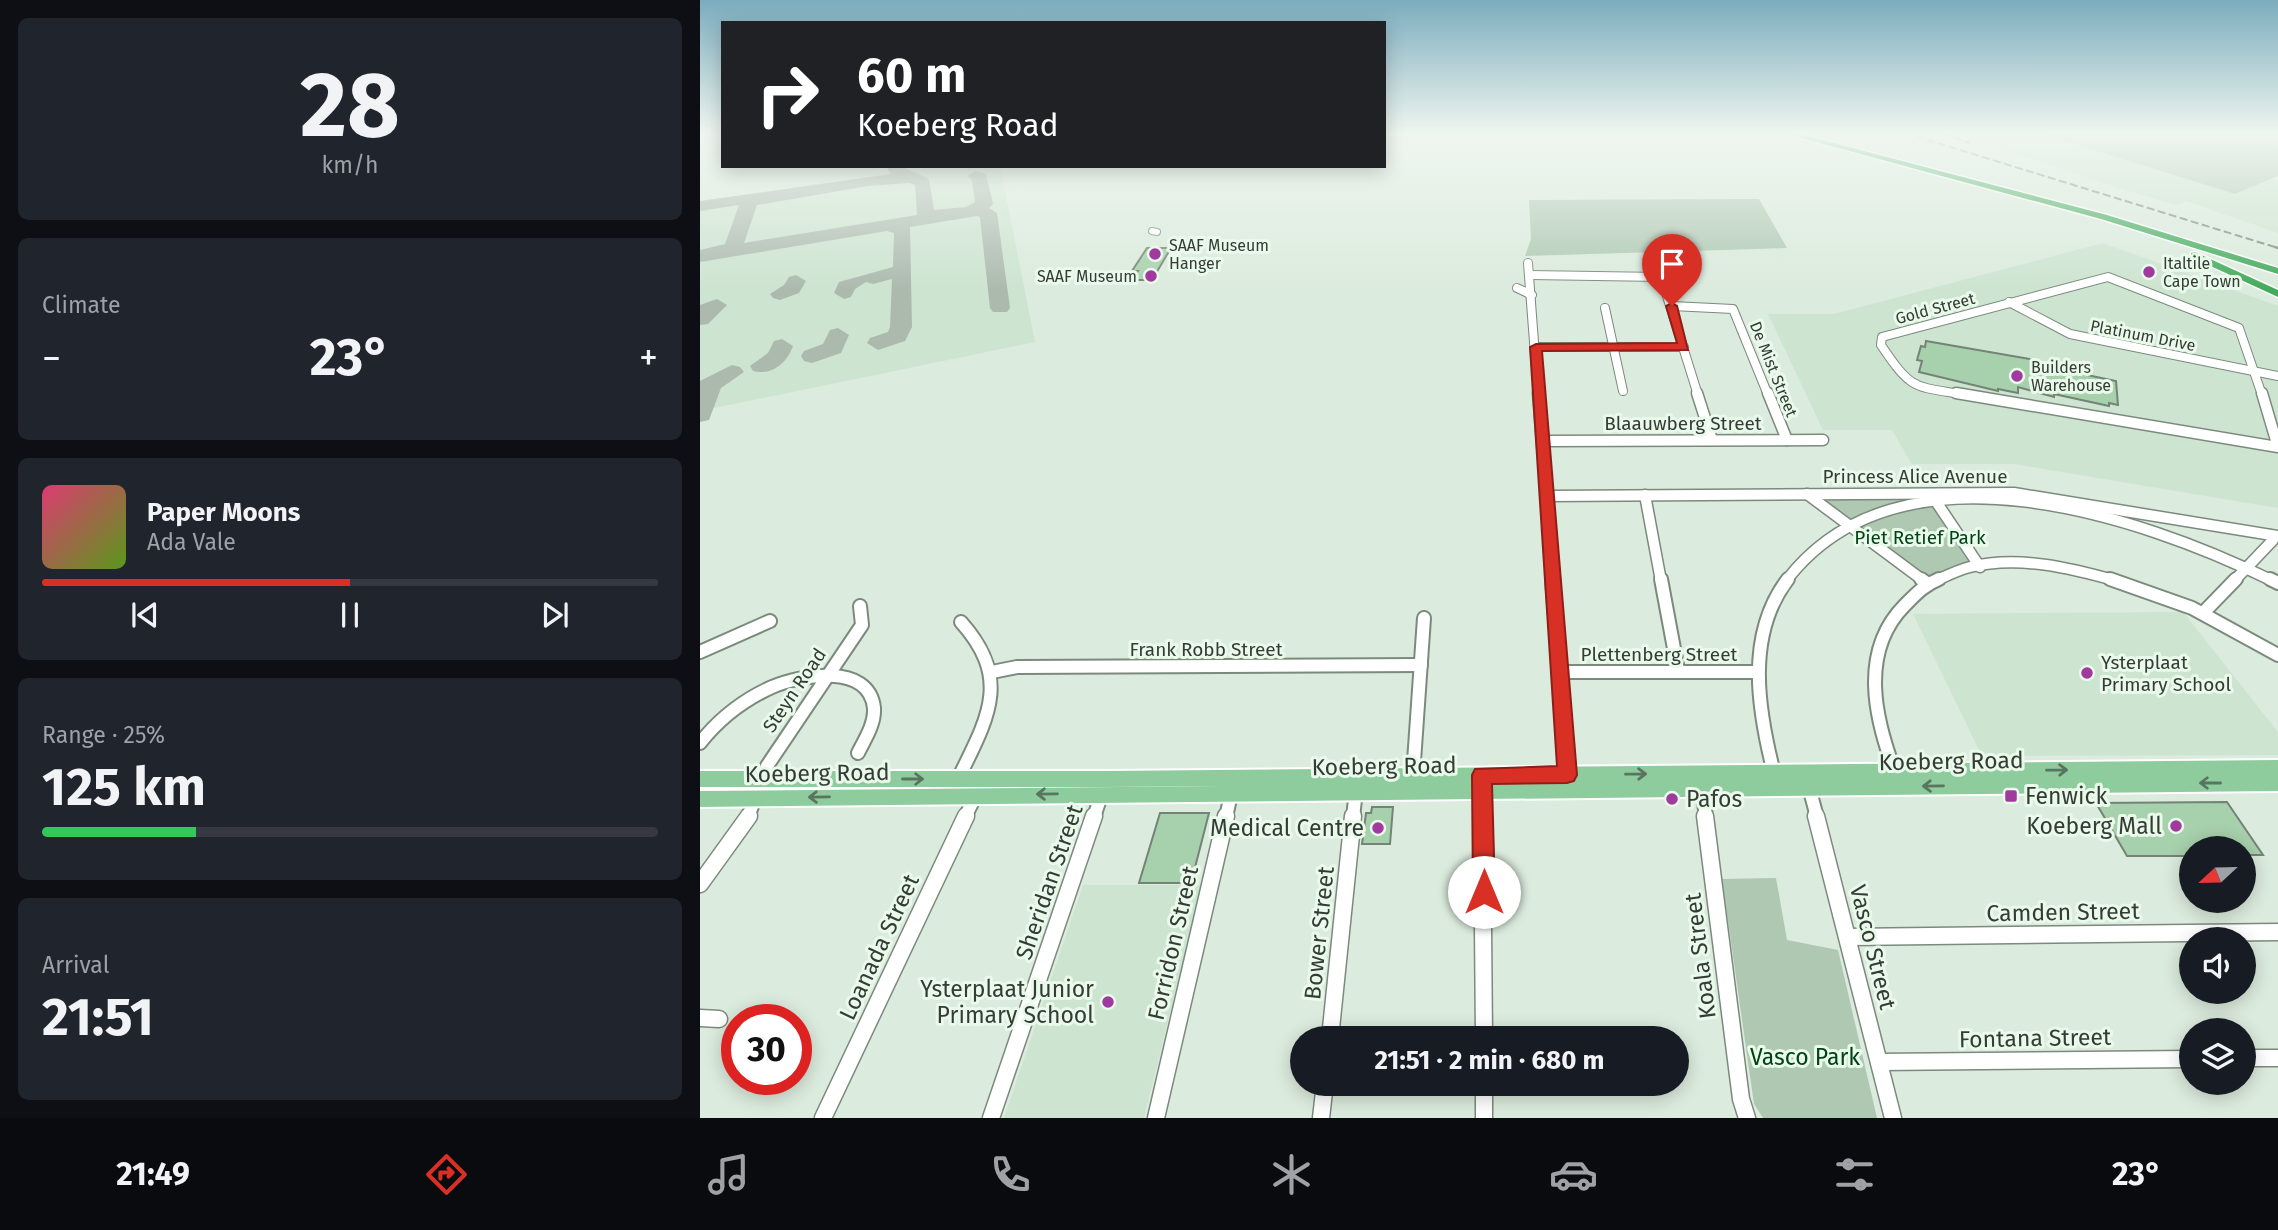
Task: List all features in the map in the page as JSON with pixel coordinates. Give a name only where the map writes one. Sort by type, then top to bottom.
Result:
[{"type":"highway","points":[[1986,185],[2114,220],[2278,273]]},
{"type":"highway","points":[[2018,185],[2278,262]]},
{"type":"highway","points":[[2024,195],[2172,245],[2278,294]]},
{"type":"main road","name":"Koeberg Road","points":[[1233,785],[1356,791],[1482,783],[1774,773],[1898,779],[2275,775]]},
{"type":"main road","name":"Koeberg Road","points":[[700,779],[958,779],[1105,786],[1233,785],[1413,776],[1482,783]]},
{"type":"main road","name":"Koeberg Road","points":[[1568,782],[1702,788],[1809,787],[1898,779]]},
{"type":"main road","name":"Koeberg Road","points":[[700,799],[976,795],[1105,786]]},
{"type":"street","points":[[1528,263],[1544,441],[1568,782]]},
{"type":"street","points":[[1530,275],[1657,275],[1663,279],[1712,440]]},
{"type":"street","name":"Gold Street","points":[[2098,278],[2122,280],[2239,328],[2244,335],[2278,447],[1920,387],[1904,379],[1881,345],[1882,337],[2009,302],[2098,278]]},
{"type":"street","points":[[1517,288],[1532,295]]},
{"type":"street","name":"Platinum Drive","points":[[2009,302],[2070,334],[2278,376]]},
{"type":"street","name":"De Mist Street","points":[[1672,306],[1733,309],[1787,440]]},
{"type":"street","points":[[1605,308],[1623,391]]},
{"type":"street","points":[[1536,347],[1684,347]]},
{"type":"street","name":"Blaauwberg Street","points":[[1544,441],[1823,440]]},
{"type":"street","points":[[1807,494],[1928,584]]},
{"type":"street","name":"Princess Alice Avenue","points":[[1548,496],[1807,494],[1933,497]]},
{"type":"street","points":[[1645,495],[1678,670]]},
{"type":"street","points":[[1933,497],[1980,567]]},
{"type":"street","points":[[1774,773],[1760,714],[1757,672],[1764,626],[1784,583],[1817,546],[1849,526],[1888,510],[1933,497],[2014,502],[2274,536],[2204,612]]},
{"type":"street","points":[[2105,512],[2183,540],[2278,583]]},
{"type":"street","points":[[1898,779],[1877,710],[1873,683],[1876,654],[1897,609],[1928,584],[1980,567],[2023,564],[2092,573],[2163,594],[2204,612],[2278,655]]},
{"type":"street","name":"Steyn Road","points":[[700,884],[751,813],[766,766],[862,625],[860,606]]},
{"type":"street","points":[[1413,776],[1424,618]]},
{"type":"street","points":[[700,652],[770,621]]},
{"type":"street","points":[[958,779],[989,708],[992,672],[982,643],[961,622]]},
{"type":"street","name":"Frank Robb Street","points":[[992,672],[1017,667],[1421,665]]},
{"type":"street","name":"Plettenberg Street","points":[[1561,672],[1757,672]]},
{"type":"street","points":[[700,743],[720,721],[761,693],[804,678],[843,677],[858,682],[869,691],[875,703],[875,718],[858,753]]},
{"type":"street","points":[[1482,783],[1484,1026]]},
{"type":"street","name":"Forridon Street","points":[[1156,1118],[1233,785]]},
{"type":"street","name":"Sheridan Street","points":[[991,1118],[1105,786]]},
{"type":"street","name":"Vasco Street","points":[[1809,787],[1893,1118]]},
{"type":"street","name":"Koala Street","points":[[1702,788],[1734,1046],[1747,1118]]},
{"type":"street","name":"Bower Street","points":[[1331,1026],[1356,791]]},
{"type":"street","name":"Loanada Street","points":[[823,1118],[976,795]]},
{"type":"street","name":"Camden Street","points":[[1848,937],[2278,932]]},
{"type":"street","points":[[700,1018],[719,1019]]},
{"type":"street","points":[[2256,1058],[2278,1058]]},
{"type":"street","name":"Fontana Street","points":[[1879,1062],[2179,1059]]},
{"type":"street","points":[[1321,1118],[1324,1096]]},
{"type":"street","points":[[1484,1096],[1484,1118]]},
{"type":"shaded area","points":[[818,185],[1004,185],[1035,342],[700,411],[700,203]]},
{"type":"shaded area","points":[[2110,185],[2207,185],[2235,194],[2255,185],[2278,185],[2278,233],[2186,201],[2177,205]]},
{"type":"shaded area","points":[[2103,243],[2278,306],[2278,508],[2014,464],[1912,464],[1892,430],[1823,430],[1768,314],[1834,314]]},
{"type":"shaded area","name":"Ysterplaat Primary School","points":[[2183,612],[2278,732],[2278,755],[1982,756],[1913,614]]},
{"type":"shaded area","name":"Ysterplaat Junior Primary School","points":[[1083,885],[1202,885],[1144,1118],[1004,1118]]},
{"type":"green space","points":[[2207,185],[2256,185],[2235,194]]},
{"type":"green space","points":[[1759,199],[1787,248],[1525,256],[1531,239],[1529,200]]},
{"type":"green space","points":[[1818,497],[1920,499],[1882,508],[1850,521]]},
{"type":"green space","name":"Piet Retief Park","points":[[1933,506],[1970,563],[1926,576],[1861,527],[1895,513]]},
{"type":"green space","name":"Vasco Park","points":[[1776,878],[1787,940],[1838,950],[1877,1118],[1763,1118],[1754,1104],[1722,879]]},
{"type":"building","points":[[1147,248],[1171,248],[1152,280],[1132,280],[1138,271],[1132,271]]},
{"type":"building","name":"Builders Warehouse","points":[[1926,341],[2036,360],[2035,364],[2116,381],[2118,405],[2109,403],[2109,406],[2054,394],[2054,397],[2018,387],[2018,393],[1998,391],[1919,372],[1922,361],[1917,360],[1921,346],[1925,347]]},
{"type":"building","name":"Koeberg Mall","points":[[2227,802],[2250,836],[2179,836],[2179,856],[2127,856],[2096,803]]},
{"type":"building","name":"Medical Centre","points":[[1372,807],[1393,807],[1390,844],[1362,844],[1366,813],[1371,813]]},
{"type":"building","points":[[1160,813],[1209,813],[1191,883],[1139,883]]},
{"type":"building","name":"Koeberg Mall","points":[[2256,845],[2263,855],[2256,855]]},
{"type":"taxiway","points":[[700,206],[840,185]]},
{"type":"taxiway","points":[[923,185],[926,216],[971,212]]},
{"type":"taxiway","points":[[971,212],[984,204],[981,185]]},
{"type":"taxiway","points":[[716,253],[733,247],[749,202],[768,196]]},
{"type":"taxiway","points":[[971,212],[988,213],[1000,308]]},
{"type":"taxiway","points":[[887,225],[939,217]]},
{"type":"taxiway","points":[[882,224],[887,225]]},
{"type":"taxiway","points":[[700,256],[887,225]]},
{"type":"taxiway","points":[[887,225],[903,230],[902,270]]},
{"type":"taxiway","points":[[873,278],[902,270]]},
{"type":"taxiway","points":[[878,343],[897,336],[901,327],[902,270]]},
{"type":"taxiway","points":[[780,294],[792,289],[796,281]]},
{"type":"taxiway","points":[[844,293],[846,286],[857,281]]},
{"type":"taxiway","points":[[700,319],[705,311],[717,305]]},
{"type":"taxiway","points":[[812,356],[833,348],[838,335]]},
{"type":"taxiway","points":[[761,366],[778,357],[782,346]]},
{"type":"taxiway","points":[[700,415],[710,384],[732,372]]},
{"type":"railway","points":[[2074,185],[2278,248],[2275,247]]},
{"type":"place","name":"SAAF Museum Hanger","points":[[1155,254]]},
{"type":"place","name":"Italtile Cape Town","points":[[2149,272]]},
{"type":"place","name":"SAAF Museum","points":[[1151,276]]},
{"type":"place","name":"Builders Warehouse","points":[[2017,376]]},
{"type":"place","name":"Ysterplaat Primary School","points":[[2087,673]]},
{"type":"place","name":"Fenwick","points":[[2011,796]]},
{"type":"place","name":"Pafos","points":[[1672,799]]},
{"type":"place","name":"Koeberg Mall","points":[[2176,826]]},
{"type":"place","name":"Medical Centre","points":[[1378,828]]},
{"type":"place","name":"Ysterplaat Junior Primary School","points":[[1108,1002]]},
{"type":"route","points":[[1484,892],[1482,775],[1567,775],[1536,347],[1684,347],[1672,306]]}]
